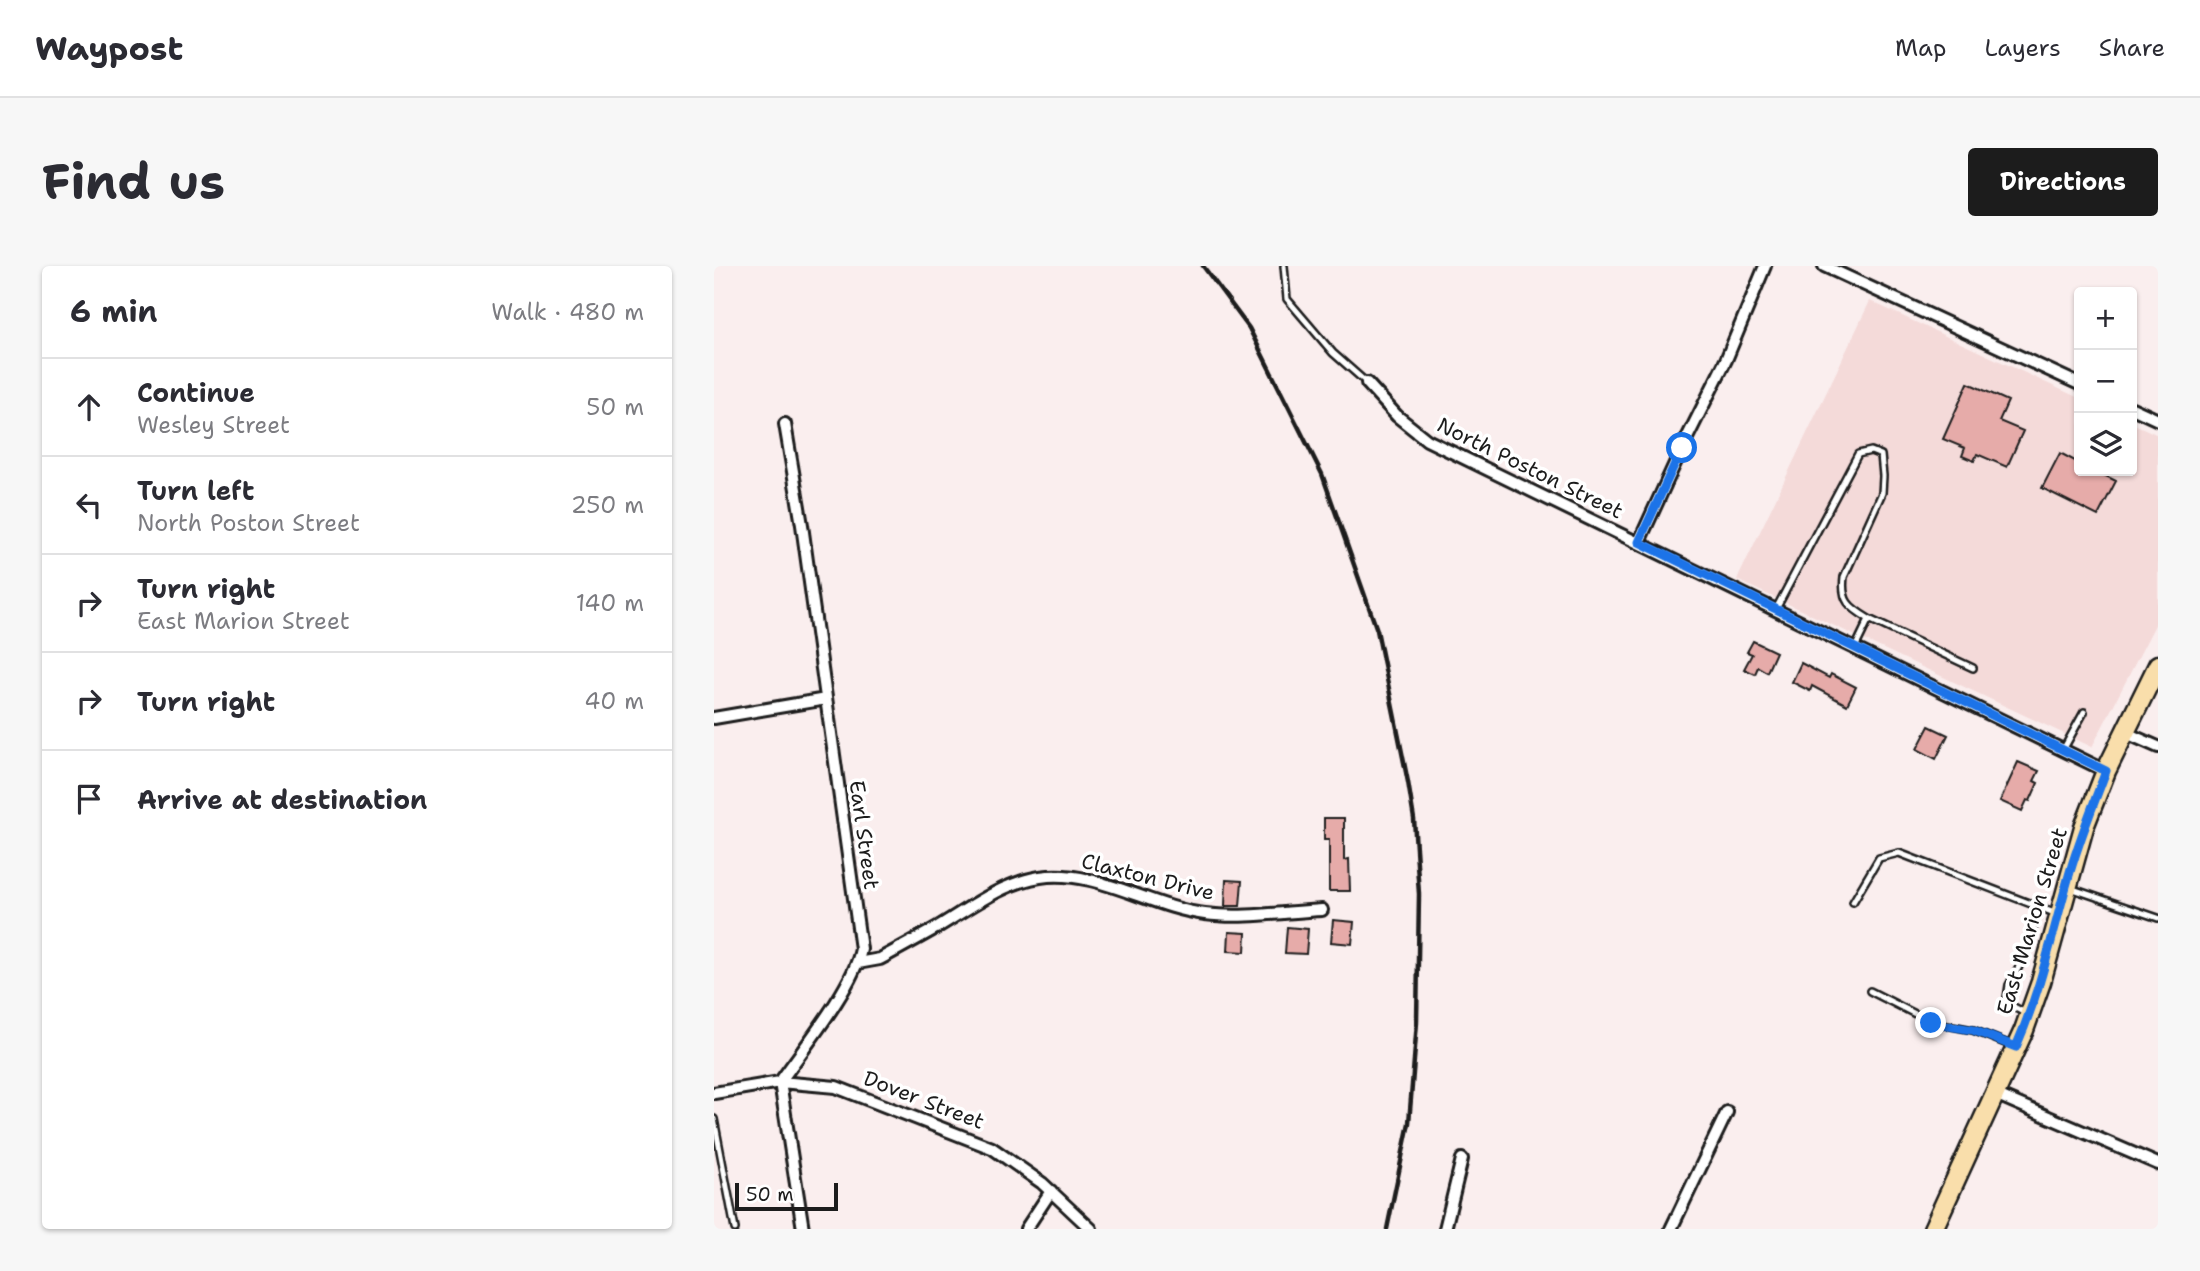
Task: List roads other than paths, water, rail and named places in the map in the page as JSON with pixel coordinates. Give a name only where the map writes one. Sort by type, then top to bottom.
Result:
[{"type":"main road","name":"East Marion Street","points":[[1934,1229],[2029,1015],[2041,982],[2084,827],[2106,771],[2158,665]]},
{"type":"street","points":[[1639,542],[1726,360],[1765,266]]},
{"type":"street","points":[[1824,266],[2074,382]]},
{"type":"street","name":"North Poston Street","points":[[1367,383],[1396,416],[1427,440],[2106,771]]},
{"type":"street","points":[[2137,410],[2158,420]]},
{"type":"street","name":"Earl Street","points":[[785,424],[802,525],[861,949],[858,963]]},
{"type":"street","points":[[714,718],[826,699]]},
{"type":"street","points":[[2124,732],[2158,747]]},
{"type":"street","name":"Claxton Drive","points":[[858,963],[880,959],[999,891],[1042,876],[1069,877],[1101,883],[1159,903],[1206,915],[1322,910]]},
{"type":"street","points":[[803,1229],[780,1083],[858,963]]},
{"type":"street","name":"Dover Street","points":[[714,1093],[780,1083],[836,1087],[992,1148],[1051,1191],[1091,1229]]},
{"type":"street","points":[[1995,1094],[2158,1164]]},
{"type":"street","points":[[1671,1229],[1727,1112]]},
{"type":"street","points":[[1444,1229],[1462,1158]]},
{"type":"street","points":[[1026,1229],[1051,1191]]},
{"type":"lane","points":[[1284,266],[1287,299],[1333,353],[1367,383]]},
{"type":"lane","points":[[1776,609],[1858,454],[1871,451],[1881,456],[1882,493],[1843,577],[1842,590],[1847,604],[1869,619],[1973,668]]},
{"type":"lane","points":[[1855,648],[1869,619]]},
{"type":"lane","points":[[2063,750],[2084,712]]},
{"type":"lane","points":[[1853,902],[1879,858],[1899,853],[2060,915]]},
{"type":"lane","points":[[2067,887],[2158,918]]},
{"type":"lane","points":[[2029,1015],[2010,1005],[2007,998],[2009,985],[2022,959],[2040,908]]},
{"type":"lane","points":[[1870,991],[1931,1023],[1973,1030],[2016,1047]]},
{"type":"lane","points":[[714,1119],[735,1229]]},
{"type":"railway","points":[[1203,266],[1249,328],[1322,474],[1377,630],[1408,782],[1414,819],[1419,894],[1417,1022],[1409,1123],[1387,1229]]}]
